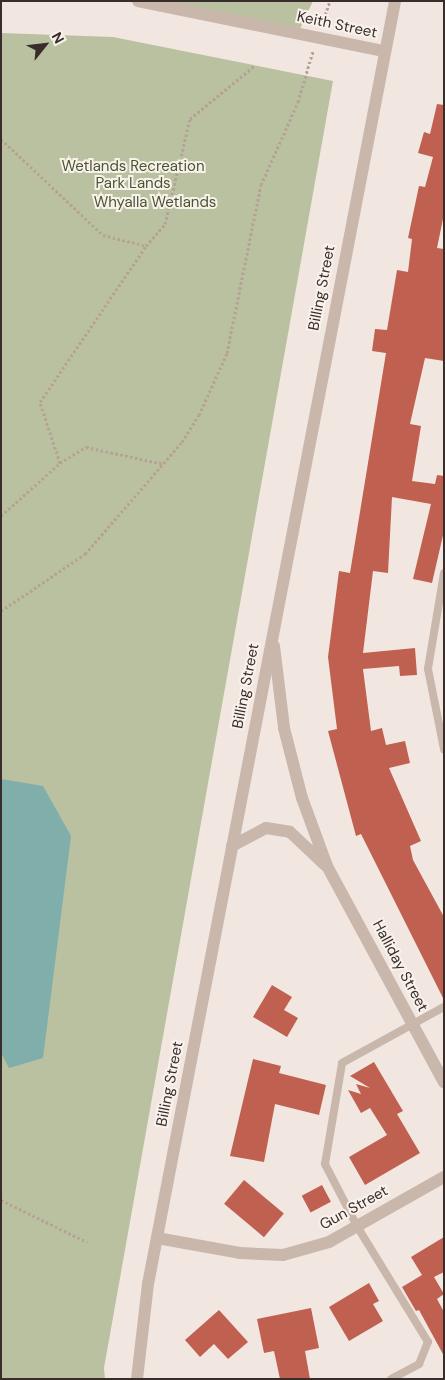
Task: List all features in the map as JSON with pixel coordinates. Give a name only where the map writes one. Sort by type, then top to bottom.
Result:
[{"type":"street","name":"Keith Street","points":[[138,1],[384,51]]},
{"type":"street","name":"Billing Street","points":[[137,1379],[157,1238],[394,1]]},
{"type":"street","name":"Halliday Street","points":[[273,632],[284,728],[302,798],[327,866],[444,1082]]},
{"type":"street","name":"Halliday Street","points":[[232,846],[266,828],[290,832],[327,866]]},
{"type":"street","name":"Gun Street","points":[[157,1238],[240,1253],[283,1255],[329,1242],[444,1177]]},
{"type":"lane","points":[[444,573],[428,669],[444,750]]},
{"type":"lane","points":[[392,1379],[419,1364],[428,1342],[356,1226],[325,1164],[342,1063],[444,1007]]},
{"type":"path","points":[[1,611],[85,554],[164,464],[199,415],[227,353],[260,184],[298,102],[317,37],[330,1]]},
{"type":"path","points":[[60,463],[40,402],[146,246],[165,224],[190,119],[255,65]]},
{"type":"path","points":[[1,140],[102,235],[146,246]]},
{"type":"path","points":[[1,516],[60,463],[86,447],[164,464]]},
{"type":"path","points":[[1,1200],[87,1242]]},
{"type":"green space","points":[[155,1],[313,1],[298,33]]},
{"type":"green space","name":"Whyalla Wetlands","points":[[1,33],[113,37],[333,81],[104,1368],[105,1379],[1,1379]]},
{"type":"water","points":[[1,779],[43,786],[71,836],[43,1058],[9,1068],[1,1053]]},
{"type":"building","points":[[437,104],[444,105],[444,214],[437,248],[444,249],[444,361],[425,358],[410,424],[421,426],[412,481],[435,484],[437,475],[444,476],[444,531],[432,583],[413,579],[431,504],[392,497],[388,573],[373,571],[363,653],[415,648],[417,675],[400,676],[399,666],[363,669],[371,731],[382,728],[386,745],[405,741],[410,763],[389,768],[421,841],[410,846],[413,860],[444,917],[444,1000],[361,834],[356,836],[328,731],[337,729],[328,657],[339,571],[350,573],[386,353],[372,351],[375,329],[387,330],[397,270],[408,272],[412,239],[408,238],[419,186],[425,187],[433,157],[418,153],[424,132],[430,134]]},
{"type":"building","points":[[272,985],[292,997],[284,1010],[298,1018],[287,1037],[253,1017]]},
{"type":"building","points":[[253,1059],[281,1066],[279,1073],[326,1085],[319,1115],[275,1104],[264,1162],[230,1156]]},
{"type":"building","points":[[374,1062],[403,1111],[397,1114],[420,1153],[365,1185],[349,1157],[387,1135],[370,1108],[361,1113],[348,1090],[361,1094],[356,1084],[370,1088],[350,1076]]},
{"type":"building","points":[[244,1180],[284,1213],[264,1237],[224,1204]]},
{"type":"building","points":[[322,1185],[331,1202],[311,1213],[302,1196]]},
{"type":"building","points":[[444,1237],[444,1272],[434,1277],[444,1294],[437,1299],[444,1312],[444,1356],[419,1310],[416,1311],[402,1287],[422,1275],[411,1257]]},
{"type":"building","points":[[369,1283],[379,1301],[373,1304],[383,1321],[349,1341],[329,1307]]},
{"type":"building","points":[[311,1308],[319,1348],[305,1351],[310,1379],[280,1379],[274,1351],[264,1353],[257,1319]]},
{"type":"building","points":[[219,1310],[248,1342],[228,1359],[214,1344],[200,1357],[185,1340]]},
{"type":"park label","name":"Wetlands Recreation Park Lands","points":[[133,174]]}]
